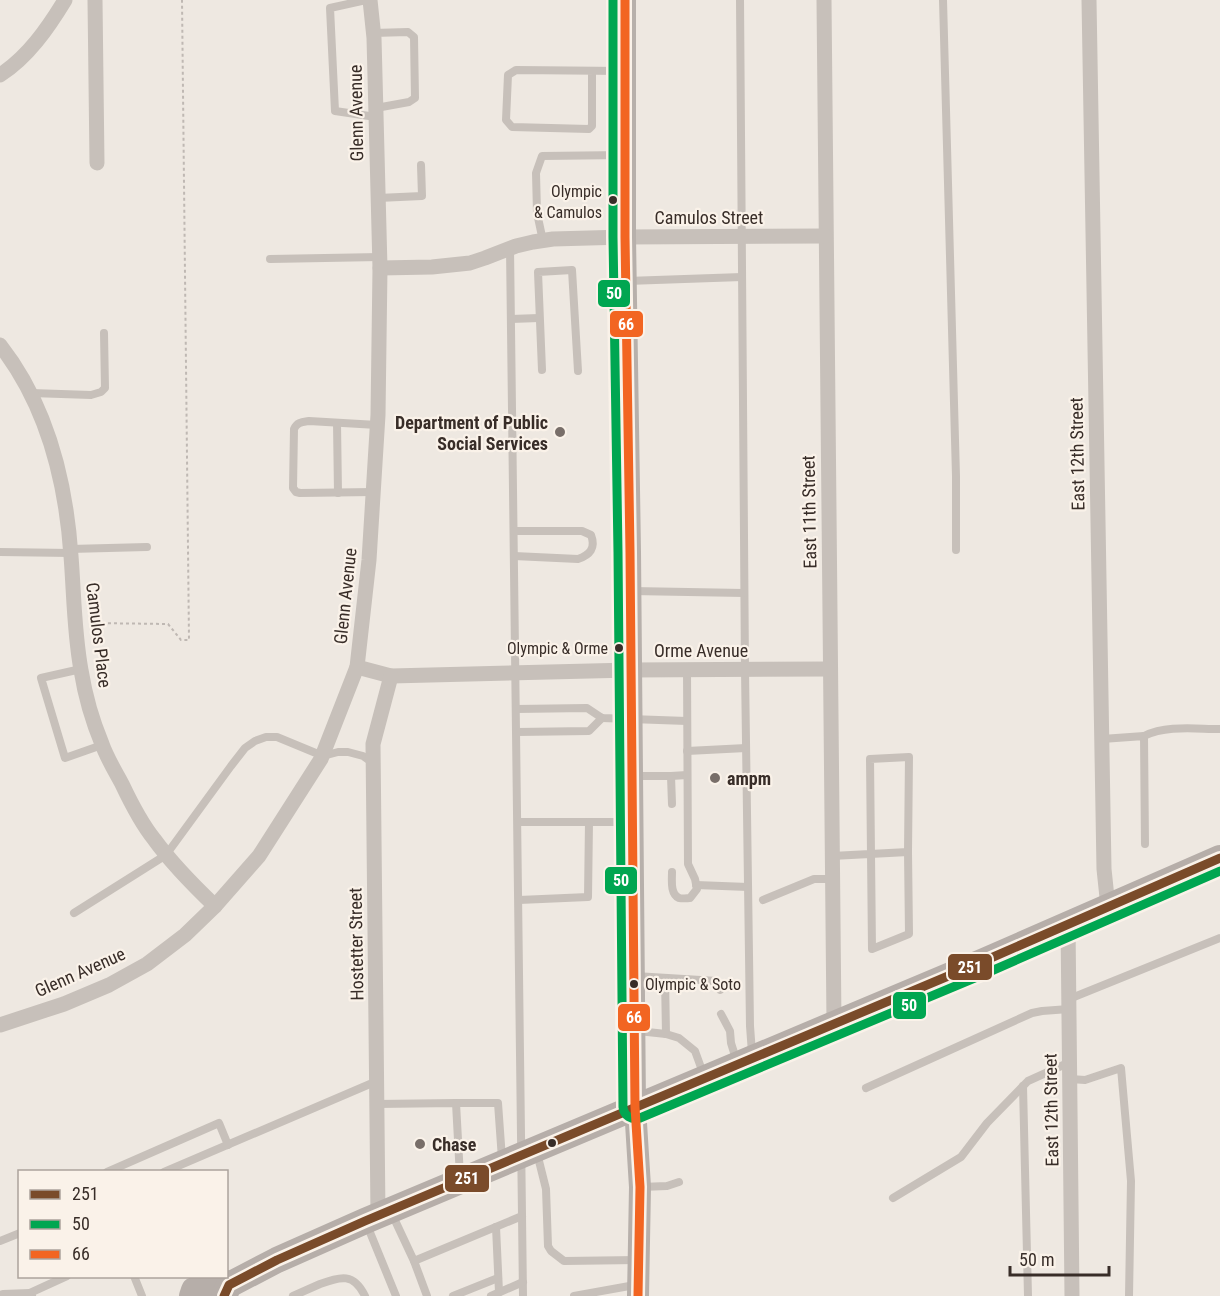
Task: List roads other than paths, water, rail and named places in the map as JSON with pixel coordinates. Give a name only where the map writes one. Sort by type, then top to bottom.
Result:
[{"type":"main road","points":[[625,0],[635,1107],[640,1187],[638,1290]]},
{"type":"main road","points":[[192,1296],[194,1290],[219,1280],[229,1292],[277,1260],[378,1215],[1220,858]]},
{"type":"street","points":[[0,75],[32,47],[56,16],[65,0]]},
{"type":"street","points":[[95,0],[97,164]]},
{"type":"street","name":"Glenn Avenue","points":[[0,1024],[64,1004],[118,980],[147,964],[185,935],[215,906],[259,856],[323,756],[357,668],[369,560],[377,426],[380,263],[370,0]]},
{"type":"street","name":"East 11th Street","points":[[824,0],[834,1023]]},
{"type":"street","name":"East 12th Street","points":[[1089,0],[1104,869],[1108,907]]},
{"type":"street","name":"Camulos Street","points":[[380,263],[432,267],[470,262],[510,248],[543,240],[626,237],[825,236]]},
{"type":"street","name":"Camulos Place","points":[[0,345],[14,363],[31,393],[55,456],[62,483],[71,551],[75,623],[81,669],[102,745],[129,800],[153,838],[183,875],[215,906]]},
{"type":"street","name":"Orme Avenue","points":[[357,668],[391,676],[631,670],[830,669]]},
{"type":"street","name":"Hostetter Street","points":[[378,1215],[373,744],[391,676]]},
{"type":"street","name":"East 12th Street","points":[[1068,924],[1072,1296]]},
{"type":"lane","points":[[366,0],[330,8],[335,111],[376,112],[415,98],[414,37],[408,33],[373,33]]},
{"type":"lane","points":[[740,0],[750,1026],[745,1060]]},
{"type":"lane","points":[[944,0],[956,550]]},
{"type":"lane","points":[[592,71],[592,126],[589,129],[512,128],[506,120],[508,75],[516,70],[625,71]]},
{"type":"lane","points":[[543,240],[537,213],[536,173],[542,156],[625,155]]},
{"type":"lane","points":[[378,198],[422,196],[421,165]]},
{"type":"lane","points":[[510,248],[523,1296]]},
{"type":"lane","points":[[270,259],[380,263]]},
{"type":"lane","points":[[542,370],[538,272],[572,270],[578,371]]},
{"type":"lane","points":[[626,281],[742,277]]},
{"type":"lane","points":[[511,319],[539,318]]},
{"type":"lane","points":[[31,393],[91,395],[101,392],[105,388],[104,333]]},
{"type":"lane","points":[[373,492],[296,492],[293,488],[294,429],[295,425],[300,422],[309,421],[377,426]]},
{"type":"lane","points":[[337,423],[338,493]]},
{"type":"lane","points":[[514,531],[582,531],[591,535],[593,546],[591,551],[578,559],[514,556]]},
{"type":"lane","points":[[0,552],[147,547]]},
{"type":"lane","points":[[630,591],[744,593]]},
{"type":"lane","points":[[81,669],[42,678],[65,758],[102,745]]},
{"type":"lane","points":[[672,872],[671,886],[676,896],[690,898],[697,889],[688,864],[687,670]]},
{"type":"lane","points":[[516,709],[587,708],[602,718],[687,721]]},
{"type":"lane","points":[[516,732],[589,731],[602,718]]},
{"type":"lane","points":[[1102,739],[1143,736],[1155,731],[1172,729],[1220,729]]},
{"type":"lane","points":[[1143,736],[1145,844]]},
{"type":"lane","points":[[74,913],[166,855],[245,748],[255,741],[266,737],[277,737],[323,756],[348,752],[363,756],[374,763]]},
{"type":"lane","points":[[687,751],[746,748]]},
{"type":"lane","points":[[909,757],[908,852],[909,934],[872,949],[870,759],[909,757]]},
{"type":"lane","points":[[632,776],[687,775]]},
{"type":"lane","points":[[671,776],[672,804]]},
{"type":"lane","points":[[518,822],[632,822]]},
{"type":"lane","points":[[519,900],[588,897],[589,822]]},
{"type":"lane","points":[[832,856],[908,852]]},
{"type":"lane","points":[[763,900],[814,879],[832,879]]},
{"type":"lane","points":[[696,885],[748,887]]},
{"type":"lane","points":[[866,1088],[1032,1013],[1069,1004],[1220,938]]},
{"type":"lane","points":[[634,976],[717,981],[720,990]]},
{"type":"lane","points":[[665,978],[666,1034]]},
{"type":"lane","points":[[721,1014],[730,1031],[731,1043],[745,1060]]},
{"type":"lane","points":[[635,1031],[666,1034],[679,1038],[695,1051],[705,1078]]},
{"type":"lane","points":[[893,1198],[962,1157],[987,1123],[1028,1081],[1070,1062]]},
{"type":"lane","points":[[1070,1080],[1085,1080],[1122,1068],[1131,1181],[1128,1296]]},
{"type":"lane","points":[[169,1170],[377,1081]]},
{"type":"lane","points":[[1023,1086],[1028,1296]]},
{"type":"lane","points":[[456,1103],[460,1181]]},
{"type":"lane","points":[[377,1104],[498,1103],[520,1156],[546,1189],[548,1246],[551,1251],[564,1262],[639,1260]]},
{"type":"lane","points":[[112,1170],[219,1123],[228,1144]]},
{"type":"lane","points":[[640,1187],[668,1186],[679,1182]]},
{"type":"lane","points":[[378,1215],[414,1261],[427,1296]]},
{"type":"lane","points":[[378,1215],[396,1296]]},
{"type":"lane","points":[[414,1261],[522,1216]]},
{"type":"lane","points":[[496,1227],[499,1292]]},
{"type":"lane","points":[[0,1241],[18,1234]]},
{"type":"lane","points":[[293,1296],[333,1279],[344,1277],[355,1282],[365,1296]]},
{"type":"lane","points":[[0,1295],[31,1294],[63,1278]]},
{"type":"lane","points":[[135,1278],[142,1296]]},
{"type":"lane","points":[[453,1296],[498,1278]]},
{"type":"lane","points":[[490,1296],[523,1282]]},
{"type":"lane","points":[[575,1296],[638,1290]]},
{"type":"place","name":"Olympic & Camulos","points":[[613,200]]},
{"type":"place","name":"Department of Public Social Services","points":[[560,432]]},
{"type":"place","name":"Olympic & Orme","points":[[619,648]]},
{"type":"place","name":"ampm","points":[[715,778]]},
{"type":"place","name":"Olympic & Soto","points":[[634,984]]},
{"type":"place","name":"Chase","points":[[420,1144]]}]
